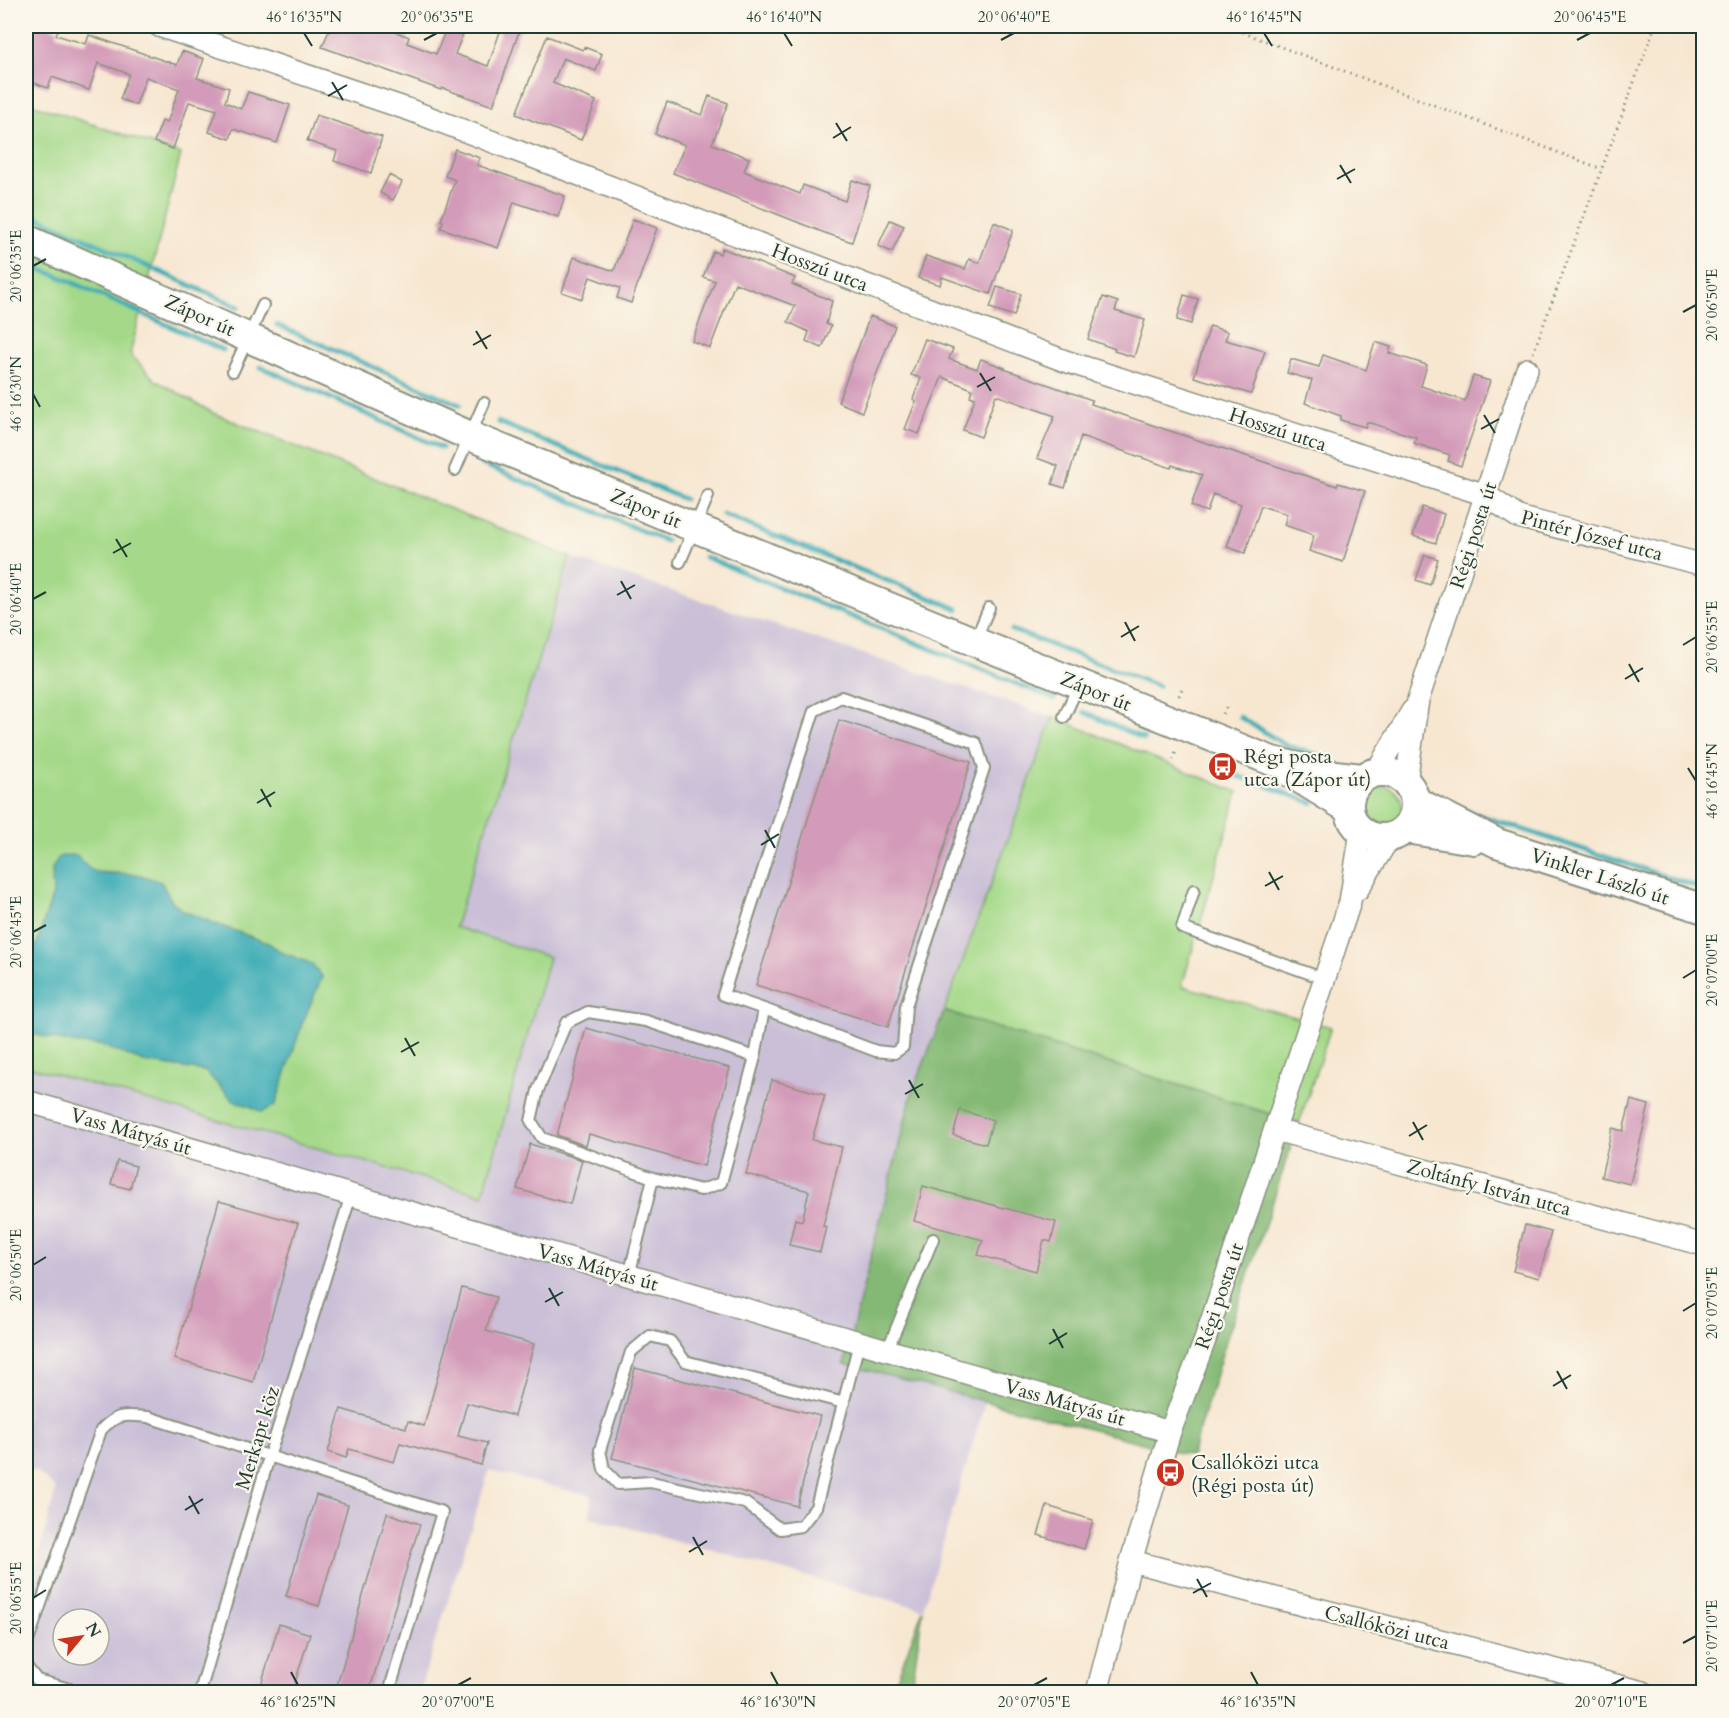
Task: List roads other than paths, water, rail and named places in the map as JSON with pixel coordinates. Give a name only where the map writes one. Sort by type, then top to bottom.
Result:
[{"type":"street","name":"Hosszú utca","points":[[159,26],[410,110],[1065,361],[1485,495]]},
{"type":"street","name":"Zápor út","points":[[26,239],[470,436],[1079,684],[1272,761],[1335,775],[1369,775]]},
{"type":"street","name":"Régi posta út","points":[[1410,791],[1418,700],[1527,369]]},
{"type":"street","name":"Pintér József utca","points":[[1485,495],[1518,517],[1704,565]]},
{"type":"street","name":"Régi posta út","points":[[1369,775],[1418,700]]},
{"type":"street","name":"Zápor út","points":[[1272,761],[1355,820]]},
{"type":"street","points":[[1387,772],[1397,775],[1410,791],[1412,821],[1397,833],[1369,836],[1355,820],[1351,792],[1369,775],[1387,772]]},
{"type":"street","name":"Vinkler László út","points":[[1410,791],[1497,843]]},
{"type":"street","name":"Régi posta út","points":[[1350,902],[1355,820]]},
{"type":"street","name":"Régi posta út","points":[[1097,1692],[1131,1561],[1170,1432],[1205,1340],[1350,902],[1372,863],[1397,833]]},
{"type":"street","name":"Vinkler László út","points":[[1397,833],[1497,843],[1704,909]]},
{"type":"street","name":"Vass Mátyás út","points":[[26,1101],[1170,1432]]},
{"type":"street","name":"Zoltánfy István utca","points":[[1275,1130],[1704,1245]]},
{"type":"street","name":"Csallóközi utca","points":[[1131,1561],[1643,1692]]},
{"type":"lane","points":[[233,371],[263,305]]},
{"type":"lane","points":[[455,470],[484,403]]},
{"type":"lane","points":[[680,562],[708,496]]},
{"type":"lane","points":[[975,642],[989,608]]},
{"type":"lane","points":[[1064,717],[1079,684]]},
{"type":"lane","points":[[841,698],[976,743],[984,768],[906,1006],[903,1047],[894,1053],[876,1051],[764,1009],[723,995],[814,711],[841,698]]},
{"type":"lane","points":[[1194,890],[1182,928],[1325,979]]},
{"type":"lane","points":[[755,1056],[646,1021],[588,1012],[566,1023],[538,1090],[531,1121],[542,1138],[653,1178],[701,1190],[721,1183],[755,1056],[764,1009]]},
{"type":"lane","points":[[629,1276],[653,1178]]},
{"type":"lane","name":"Merkapt köz","points":[[200,1692],[269,1457],[351,1196]]},
{"type":"lane","points":[[888,1351],[933,1239]]},
{"type":"lane","points":[[844,1403],[685,1361],[670,1341],[650,1336],[630,1352],[600,1450],[604,1469],[618,1484],[651,1482],[745,1503],[780,1529],[801,1526],[816,1507],[844,1403],[859,1343]]},
{"type":"lane","points":[[26,1647],[101,1430],[112,1419],[130,1415],[148,1417],[441,1512],[389,1692]]},
{"type":"lane","points":[[26,1666],[37,1680],[81,1692]]},
{"type":"water","points":[[78,856],[83,863],[95,871],[136,875],[161,882],[171,900],[183,911],[268,943],[283,953],[312,964],[322,977],[302,1024],[275,1106],[261,1112],[234,1101],[205,1071],[144,1062],[101,1045],[78,1044],[32,1034],[26,1029],[26,976],[53,894],[52,869],[59,857]]},
{"type":"waterway","points":[[26,212],[239,307]]},
{"type":"waterway","points":[[30,270],[41,270],[56,275],[223,350]]},
{"type":"waterway","points":[[277,325],[460,405]]},
{"type":"waterway","points":[[261,367],[442,448]]},
{"type":"waterway","points":[[498,422],[684,499]]},
{"type":"waterway","points":[[482,464],[666,541]]},
{"type":"waterway","points":[[723,515],[958,609]]},
{"type":"waterway","points":[[705,557],[1054,699]]},
{"type":"waterway","points":[[1012,630],[1158,686]]},
{"type":"waterway","points":[[1084,712],[1144,739]]},
{"type":"waterway","points":[[1240,717],[1285,745],[1329,758]]},
{"type":"waterway","points":[[1231,774],[1313,803]]},
{"type":"waterway","points":[[1460,809],[1704,889]]},
{"type":"place","name":"Régi posta utca (Zápor út)","points":[[1223,767]]},
{"type":"place","name":"Csallóközi utca (Régi posta út)","points":[[1170,1473]]}]
